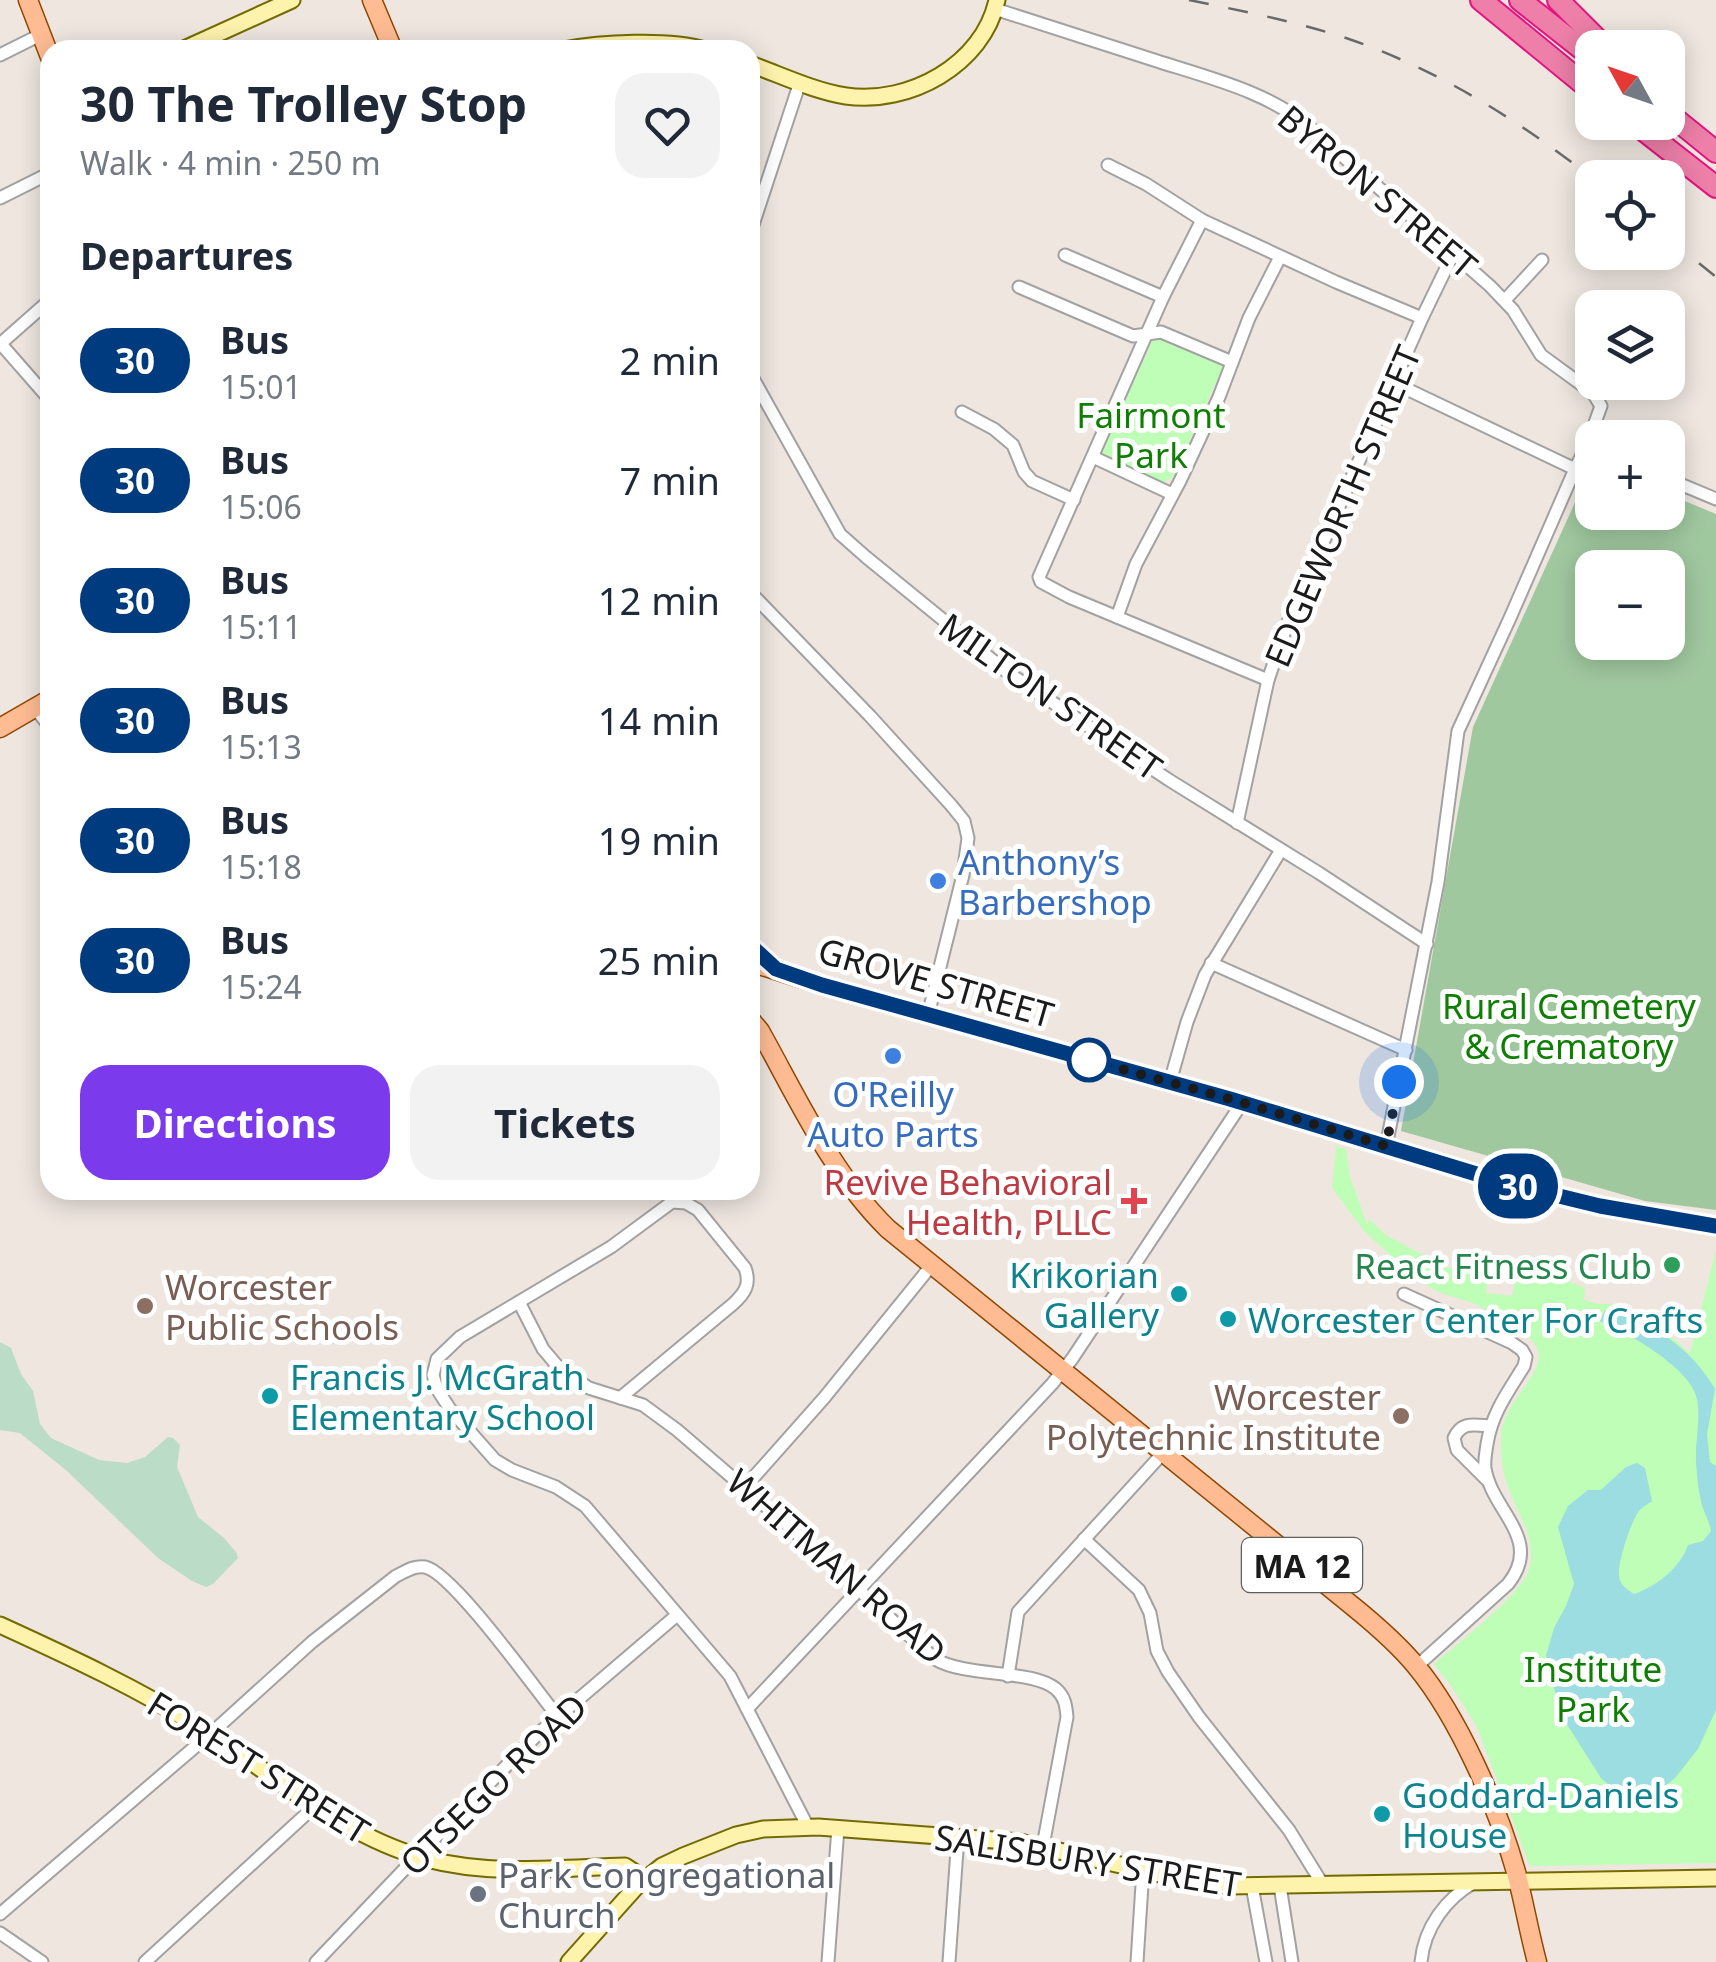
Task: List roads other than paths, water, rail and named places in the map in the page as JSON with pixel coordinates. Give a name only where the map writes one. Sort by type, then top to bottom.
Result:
[{"type":"highway","points":[[1520,0],[1575,44]]},
{"type":"highway","points":[[1558,0],[1588,30]]},
{"type":"highway","points":[[1482,2],[1575,77]]},
{"type":"highway","points":[[1685,127],[1716,152]]},
{"type":"highway","points":[[1657,140],[1716,187]]},
{"type":"main road","points":[[28,0],[44,40]]},
{"type":"main road","points":[[204,40],[292,0]]},
{"type":"main road","points":[[372,0],[389,40]]},
{"type":"main road","points":[[760,68],[858,98],[909,90],[944,73],[963,58],[984,32],[996,4]]},
{"type":"main road","points":[[0,728],[40,705]]},
{"type":"main road","name":"GROVE STREET","points":[[760,954],[776,969]]},
{"type":"main road","name":"GROVE STREET","points":[[760,965],[1242,1102],[1506,1183],[1716,1226]]},
{"type":"main road","name":"MA 12","points":[[760,1035],[835,1164],[878,1219],[1369,1619],[1416,1666],[1442,1703],[1490,1802],[1518,1881],[1537,1962]]},
{"type":"main road","name":"FOREST STREET","points":[[0,1626],[118,1681],[210,1734],[330,1817],[416,1856],[483,1868],[625,1866],[645,1879]]},
{"type":"main road","name":"SALISBURY STREET","points":[[569,1962],[645,1879],[671,1861],[763,1829],[838,1828],[1000,1839],[1218,1886],[1716,1878]]},
{"type":"street","name":"BYRON STREET","points":[[996,4],[1284,107],[1504,300],[1541,356],[1593,393],[1600,404],[1596,420]]},
{"type":"street","points":[[0,55],[42,34]]},
{"type":"street","points":[[760,204],[800,82]]},
{"type":"street","points":[[1108,165],[1202,220],[1422,318]]},
{"type":"street","points":[[0,198],[40,179]]},
{"type":"street","points":[[1202,220],[1163,296],[1039,577],[1069,598],[1268,680]]},
{"type":"street","name":"EDGEWORTH STREET","points":[[1238,823],[1268,680],[1288,622],[1453,254]]},
{"type":"street","points":[[1066,255],[1163,296]]},
{"type":"street","points":[[1117,617],[1136,564],[1219,397],[1249,318],[1280,257]]},
{"type":"street","points":[[1504,300],[1542,260]]},
{"type":"street","points":[[1019,287],[1133,336],[1161,332],[1232,362]]},
{"type":"street","points":[[40,309],[0,344],[40,389]]},
{"type":"street","points":[[1386,1146],[1438,882],[1458,731],[1575,469],[1394,383]]},
{"type":"street","name":"MILTON STREET","points":[[760,391],[840,534],[1006,672],[1426,944]]},
{"type":"street","points":[[962,412],[994,428],[1014,445],[1024,472],[1032,481],[1074,500]]},
{"type":"street","points":[[1093,458],[1172,494]]},
{"type":"street","points":[[1685,486],[1716,498]]},
{"type":"street","points":[[760,602],[964,821],[968,834],[960,891],[928,1015]]},
{"type":"street","points":[[1170,1082],[1187,1022],[1210,963],[1282,850]]},
{"type":"street","points":[[1210,963],[1406,1050]]},
{"type":"street","points":[[747,1709],[1062,1372],[1242,1102]]},
{"type":"street","points":[[620,1398],[746,1290],[748,1278],[744,1268],[698,1210],[680,1201],[666,1205],[615,1244],[460,1338],[447,1348],[432,1375],[450,1409],[498,1463],[556,1487],[585,1506],[730,1676],[808,1827]]},
{"type":"street","points":[[745,1487],[824,1398],[931,1266]]},
{"type":"street","points":[[1404,1294],[1512,1343],[1526,1357],[1490,1426],[1485,1465],[1520,1541],[1520,1567],[1508,1584],[1416,1666]]},
{"type":"street","name":"WHITMAN ROAD","points":[[520,1302],[544,1349],[560,1369],[589,1388],[652,1410],[745,1487],[922,1649],[956,1668],[1047,1683],[1057,1689],[1066,1703],[1067,1717],[1043,1846]]},
{"type":"street","points":[[1490,1426],[1466,1425],[1454,1438],[1458,1450],[1490,1482]]},
{"type":"street","points":[[1008,1676],[1018,1612],[1163,1453]]},
{"type":"street","points":[[1084,1539],[1138,1590],[1150,1613],[1154,1643],[1162,1663],[1200,1718],[1289,1830],[1323,1885]]},
{"type":"street","points":[[0,1914],[312,1642],[396,1576],[419,1566],[436,1572],[476,1611],[558,1716]]},
{"type":"street","name":"OTSEGO ROAD","points":[[316,1962],[416,1856],[558,1716],[677,1615]]},
{"type":"street","points":[[144,1962],[315,1806]]},
{"type":"street","points":[[828,1962],[838,1828]]},
{"type":"street","points":[[949,1962],[958,1836]]},
{"type":"street","points":[[1136,1962],[1143,1869]]},
{"type":"street","points":[[1420,1962],[1426,1938],[1439,1914],[1461,1891],[1476,1882]]},
{"type":"street","points":[[1252,1886],[1266,1962]]},
{"type":"street","points":[[1280,1886],[1292,1962]]},
{"type":"street","points":[[0,1932],[42,1962]]},
{"type":"water","points":[[1605,1310],[1654,1328],[1668,1338],[1706,1374],[1715,1389],[1707,1434],[1710,1462],[1716,1466],[1716,1710],[1698,1749],[1675,1778],[1651,1792],[1617,1792],[1601,1778],[1561,1715],[1546,1656],[1574,1584],[1558,1527],[1568,1506],[1588,1490],[1601,1490],[1626,1467],[1637,1463],[1645,1468],[1652,1501],[1636,1516],[1619,1570],[1622,1584],[1634,1594],[1667,1575],[1688,1545],[1703,1541],[1711,1531],[1698,1487],[1698,1407],[1693,1387],[1657,1353],[1600,1321]]},
{"type":"railway","points":[[1189,0],[1326,32],[1380,50],[1475,98],[1575,165]]},
{"type":"railway","points":[[1685,252],[1716,277]]},
{"type":"place","name":"Anthony’s Barbershop","points":[[938,881]]},
{"type":"place","name":"O'Reilly Auto Parts","points":[[893,1056]]},
{"type":"place","name":"Revive Behavioral Health, PLLC","points":[[1134,1201]]},
{"type":"place","name":"React Fitness Club","points":[[1672,1265]]},
{"type":"place","name":"Krikorian Gallery","points":[[1179,1294]]},
{"type":"place","name":"Worcester Public Schools","points":[[145,1306]]},
{"type":"place","name":"Worcester Center For Crafts","points":[[1228,1319]]},
{"type":"place","name":"Francis J. McGrath Elementary School","points":[[270,1396]]},
{"type":"place","name":"Worcester Polytechnic Institute","points":[[1401,1416]]},
{"type":"place","name":"Goddard-Daniels House","points":[[1382,1814]]},
{"type":"place","name":"Park Congregational Church","points":[[478,1894]]},
{"type":"park label","name":"Fairmont Park","points":[[1151,434]]},
{"type":"park label","name":"Rural Cemetery & Crematory","points":[[1569,1025]]},
{"type":"park label","name":"Institute Park","points":[[1593,1688]]}]
